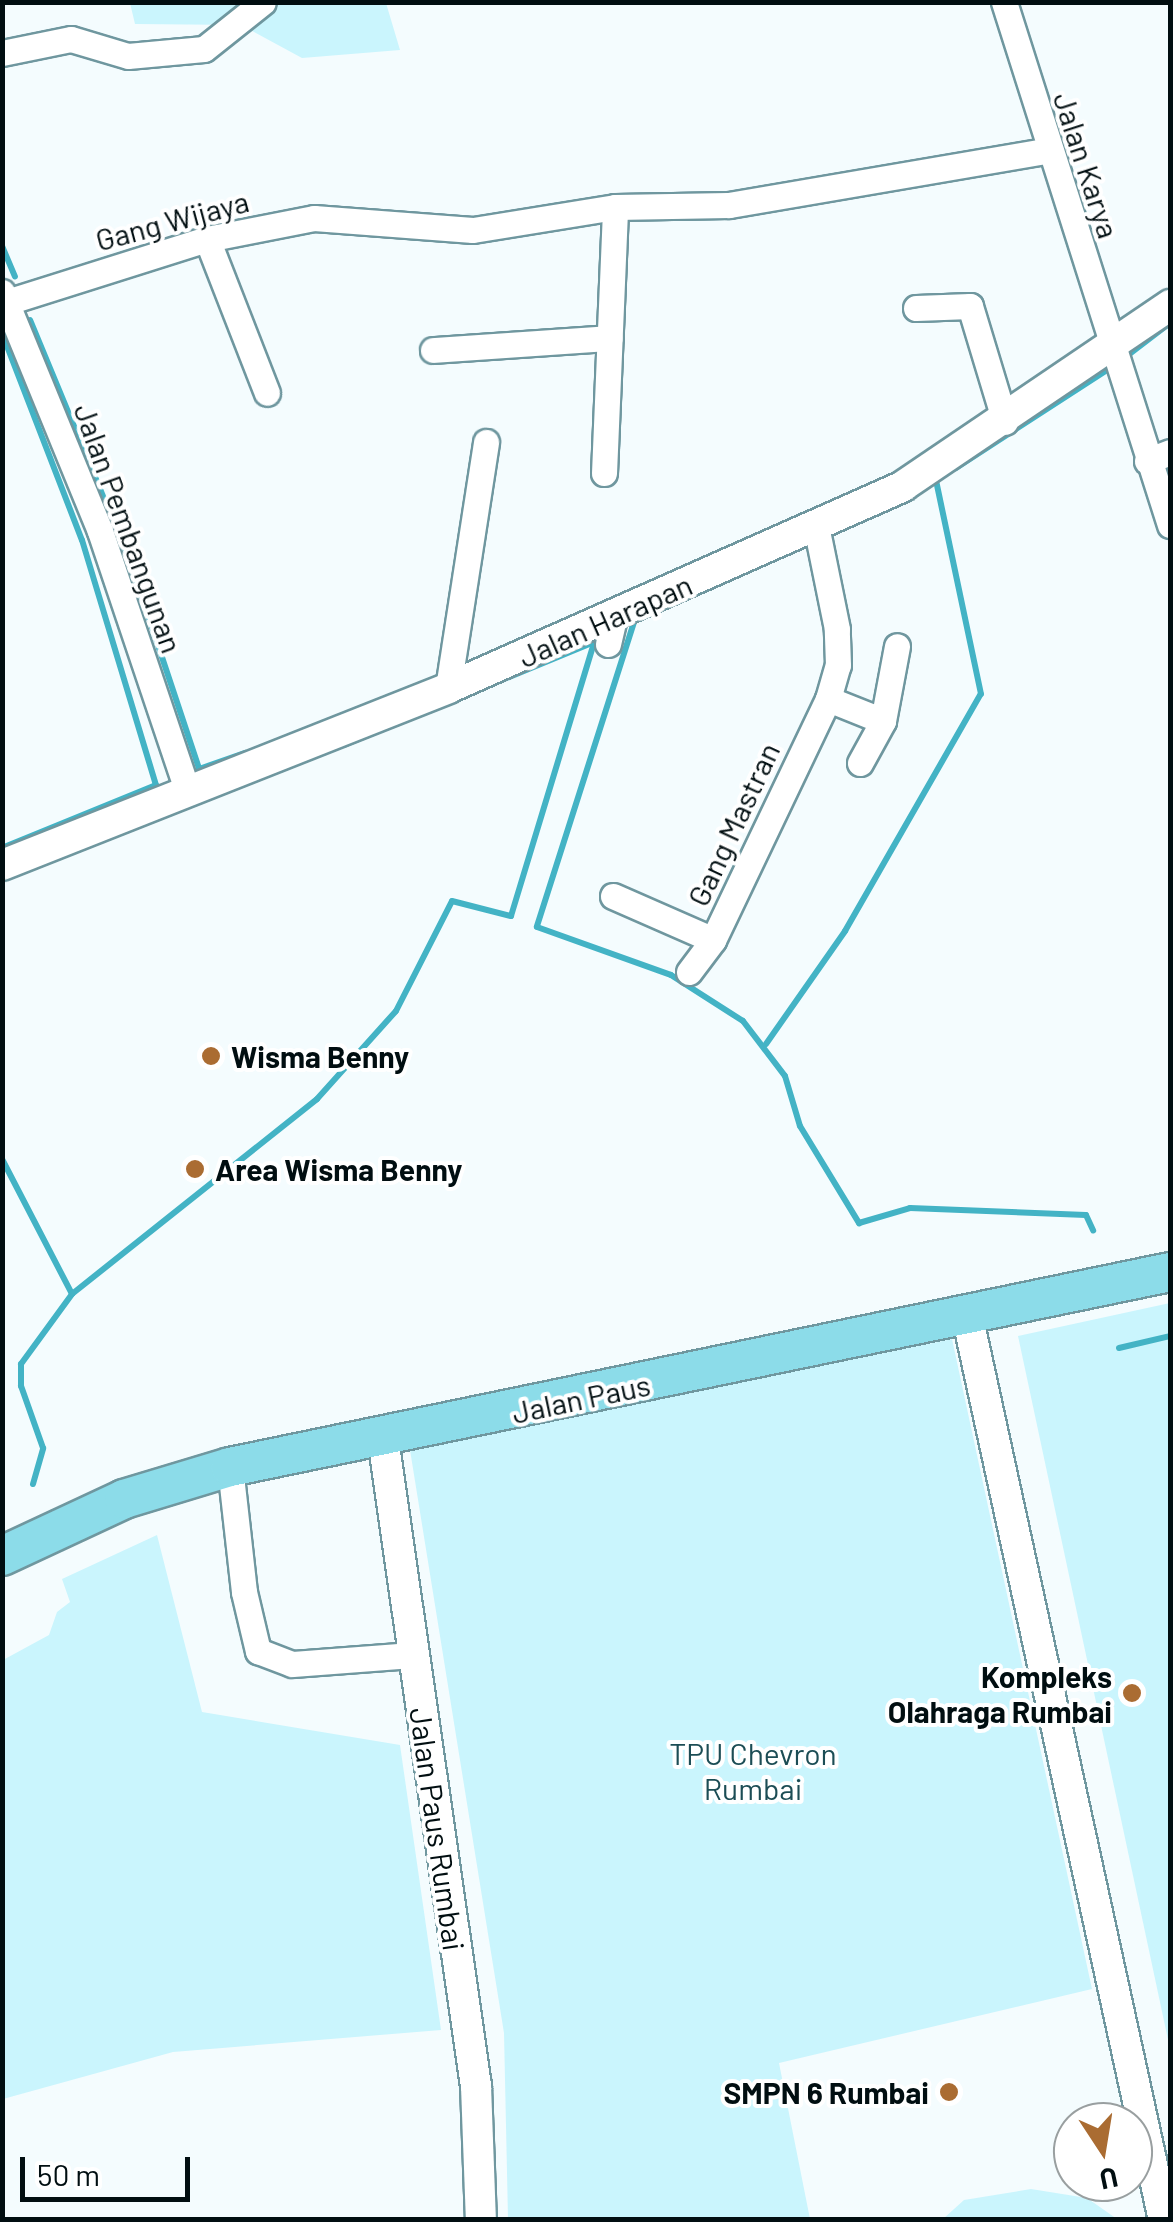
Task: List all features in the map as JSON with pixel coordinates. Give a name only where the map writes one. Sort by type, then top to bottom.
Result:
[{"type":"main road","name":"Jalan Paus","points":[[2,1556],[124,1498],[230,1468],[383,1439],[966,1307],[1170,1255]]},
{"type":"main road","name":"Jalan Paus","points":[[2,1532],[119,1476],[233,1443],[1170,1272]]},
{"type":"street","points":[[2,53],[70,39],[128,56],[204,48],[262,2]]},
{"type":"street","name":"Jalan Karya","points":[[1004,2],[1046,151],[1126,388],[1159,457],[1170,524]]},
{"type":"street","name":"Gang Wijaya","points":[[11,298],[206,239],[339,216],[474,230],[615,207],[729,205],[1046,151]]},
{"type":"street","points":[[604,472],[615,207]]},
{"type":"street","points":[[206,239],[267,393]]},
{"type":"street","name":"Jalan Pembangunan","points":[[11,298],[100,531],[186,789]]},
{"type":"street","name":"Jalan Harapan","points":[[2,865],[448,688],[611,631],[903,486],[1115,349],[1170,305]]},
{"type":"street","points":[[916,308],[970,306],[1004,422]]},
{"type":"street","points":[[432,350],[610,338]]},
{"type":"street","points":[[448,688],[486,442]]},
{"type":"street","name":"Gang Mastran","points":[[689,972],[713,940],[828,699],[838,665],[837,629],[816,526]]},
{"type":"street","points":[[860,763],[883,720],[896,646]]},
{"type":"street","points":[[828,699],[883,720]]},
{"type":"street","points":[[614,896],[713,940]]},
{"type":"street","points":[[966,1307],[1164,2220]]},
{"type":"street","name":"Jalan Paus Rumbai","points":[[383,1439],[476,2086],[481,2220]]},
{"type":"street","points":[[230,1468],[244,1592],[258,1651],[292,1664],[413,1655]]},
{"type":"green space","points":[[130,3],[386,3],[400,50],[302,58],[241,25],[135,24]]},
{"type":"green space","name":"Kompleks Olahraga Rumbai","points":[[1170,1303],[1170,2049],[1018,1336]]},
{"type":"green space","name":"TPU Chevron Rumbai","points":[[952,1339],[1092,1989],[779,2063],[810,2219],[508,2219],[504,2033],[410,1450]]},
{"type":"green space","points":[[157,1535],[202,1712],[400,1745],[441,2030],[173,2052],[3,2099],[3,1660],[49,1635],[57,1612],[70,1602],[62,1579]]},
{"type":"green space","points":[[1031,2189],[1053,2193],[1053,2202],[1093,2202],[1117,2219],[943,2219],[964,2200]]},
{"type":"waterway","points":[[2,246],[15,276]]},
{"type":"waterway","points":[[30,320],[131,564],[199,769],[245,753]]},
{"type":"waterway","points":[[1124,358],[1170,323]]},
{"type":"waterway","points":[[2,333],[82,540],[156,785],[2,848]]},
{"type":"waterway","points":[[956,468],[1113,366]]},
{"type":"waterway","points":[[766,1044],[845,931],[981,694],[936,480]]},
{"type":"waterway","points":[[635,619],[537,927],[671,975],[743,1021],[785,1076],[800,1126],[859,1223],[910,1208],[1086,1215],[1093,1230]]},
{"type":"waterway","points":[[344,745],[594,642]]},
{"type":"waterway","points":[[33,1484],[43,1448],[21,1386],[21,1364],[72,1294],[317,1099],[396,1011],[452,901],[511,916],[594,642]]},
{"type":"waterway","points":[[2,1159],[72,1294]]},
{"type":"waterway","points":[[1119,1348],[1170,1336]]},
{"type":"place","name":"Wisma Benny","points":[[211,1056]]},
{"type":"place","name":"Area Wisma Benny","points":[[195,1169]]},
{"type":"place","name":"Kompleks Olahraga Rumbai","points":[[1132,1693]]},
{"type":"place","name":"SMPN 6 Rumbai","points":[[949,2092]]}]
